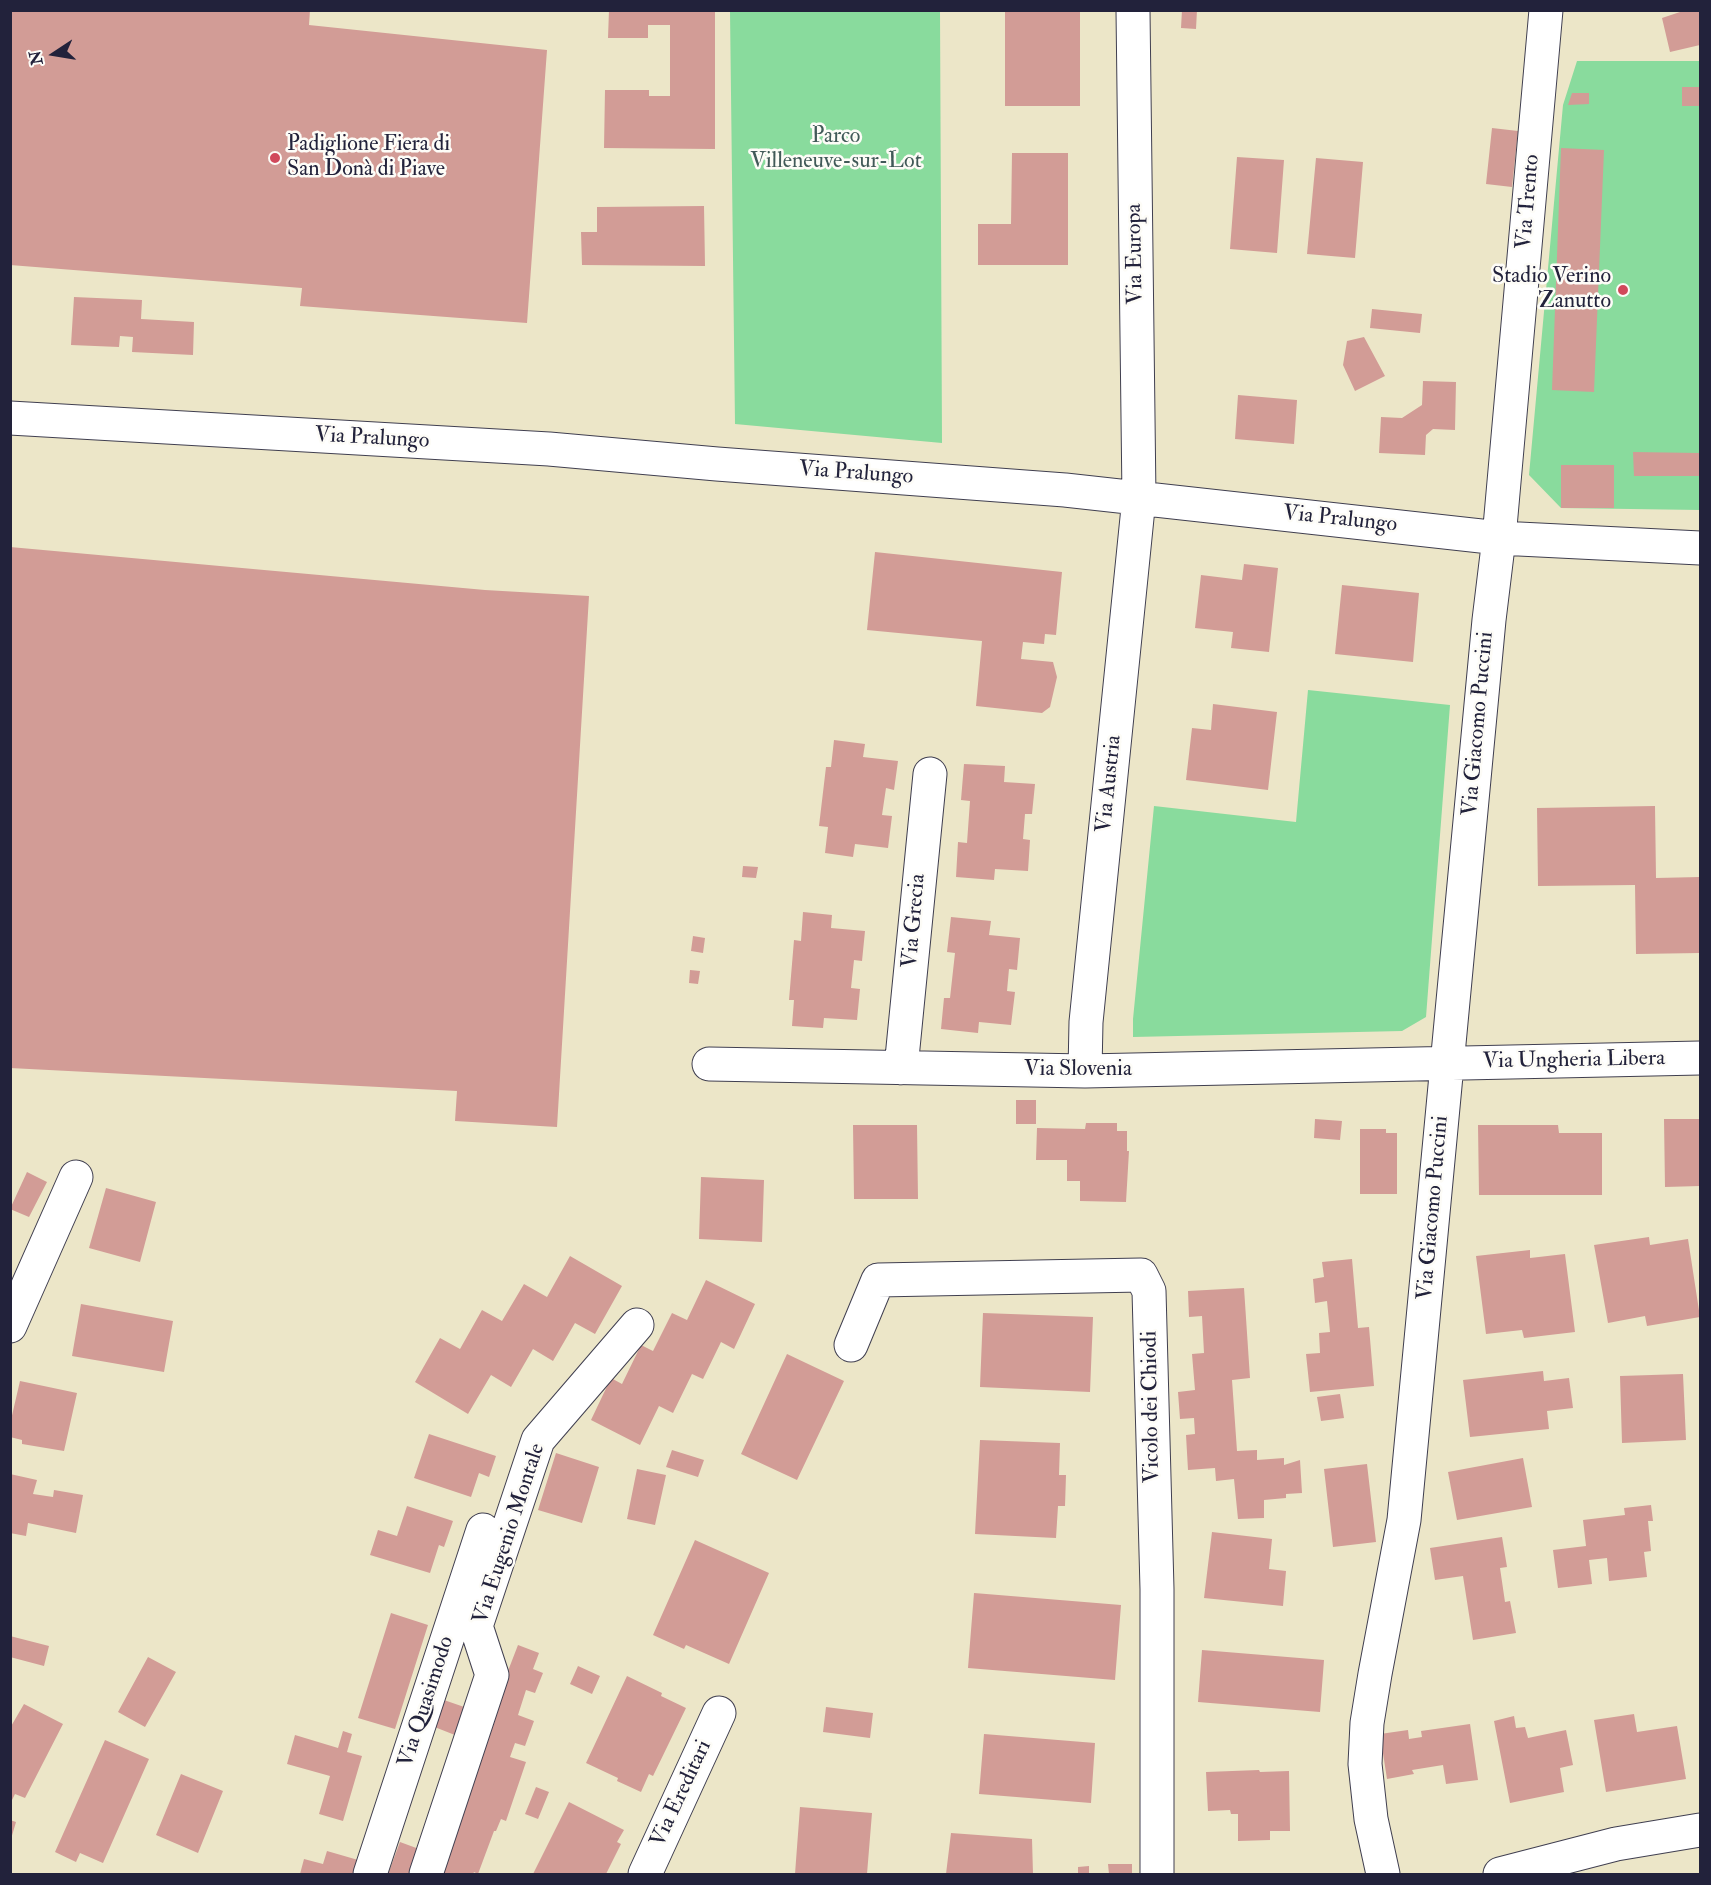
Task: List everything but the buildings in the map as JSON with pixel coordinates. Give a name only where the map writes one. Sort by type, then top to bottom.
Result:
[{"type":"street","name":"Via Europa","points":[[1133,10],[1139,498]]},
{"type":"street","name":"Via Trento","points":[[1499,537],[1546,10]]},
{"type":"street","name":"Via Pralungo","points":[[10,418],[549,449],[1065,490],[1499,537],[1701,548]]},
{"type":"street","name":"Via Austria","points":[[1085,1071],[1086,1022],[1139,498]]},
{"type":"street","name":"Via Giacomo Puccini","points":[[1383,1875],[1367,1791],[1365,1764],[1367,1723],[1404,1520],[1488,630],[1499,537]]},
{"type":"street","name":"Via Grecia","points":[[901,1068],[930,774]]},
{"type":"street","name":"Via Ungheria Libera","points":[[1448,1063],[1701,1058]]},
{"type":"street","name":"Via Slovenia","points":[[709,1064],[1085,1071],[1448,1063]]},
{"type":"street","points":[[10,1326],[76,1177]]},
{"type":"street","name":"Vicolo dei Chiodi","points":[[851,1345],[878,1280],[1141,1275],[1149,1291],[1157,1589],[1157,1875]]},
{"type":"street","name":"Via Eugenio Montale","points":[[426,1875],[492,1675],[476,1626],[538,1440],[637,1325]]},
{"type":"street","name":"Via Quasimodo","points":[[370,1875],[483,1530]]},
{"type":"street","name":"Via Ereditari","points":[[645,1875],[719,1713]]},
{"type":"street","points":[[1500,1875],[1616,1844],[1701,1830]]},
{"type":"green space","name":"Parco Villeneuve-sur-Lot","points":[[730,11],[940,11],[942,443],[735,424]]},
{"type":"green space","name":"Stadio Verino Zanutto","points":[[1577,61],[1700,61],[1700,510],[1561,508],[1529,475],[1563,105]]},
{"type":"green space","points":[[1308,690],[1450,705],[1426,1017],[1402,1031],[1133,1037],[1154,806],[1296,822]]},
{"type":"place","name":"Padiglione Fiera di San Donà di Piave","points":[[275,158]]},
{"type":"place","name":"Stadio Verino Zanutto","points":[[1623,290]]}]
